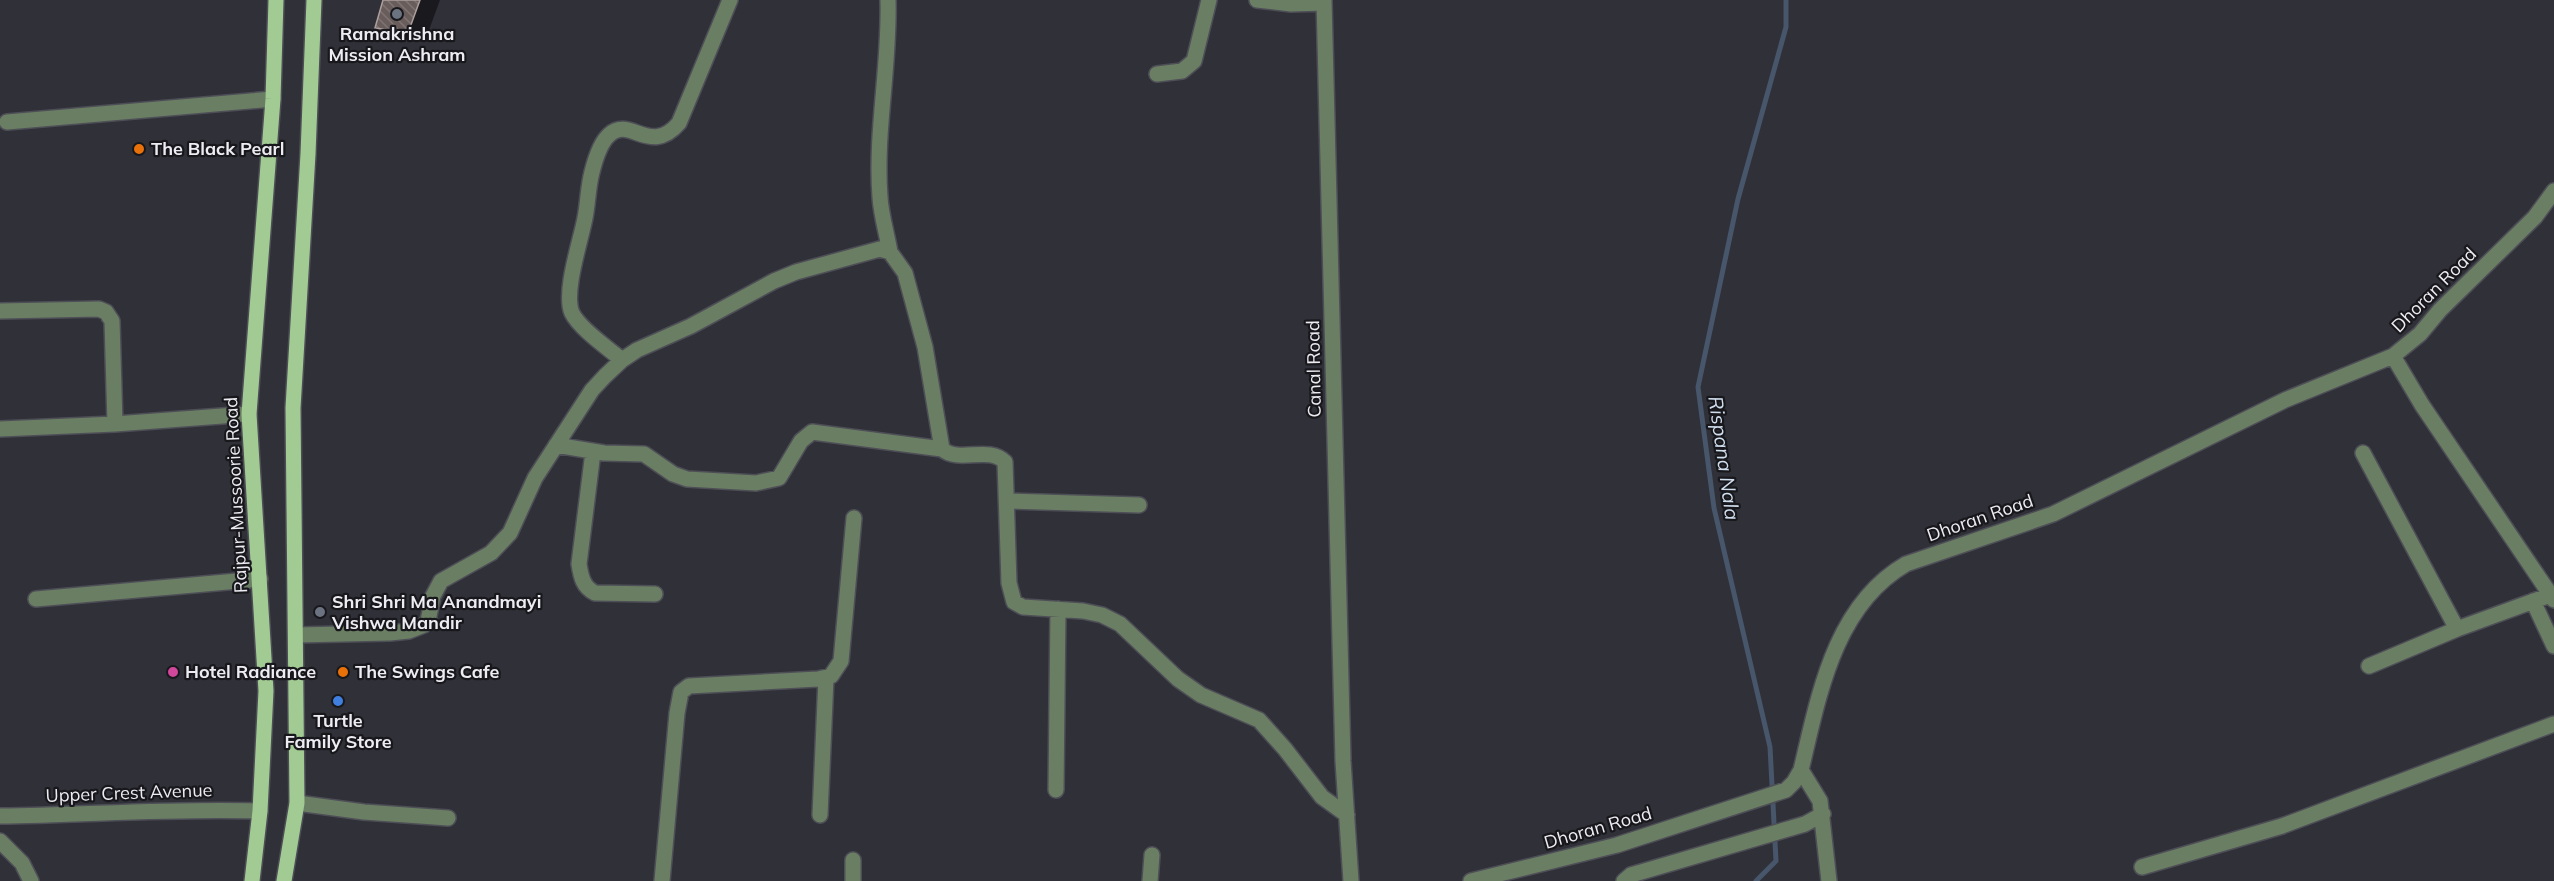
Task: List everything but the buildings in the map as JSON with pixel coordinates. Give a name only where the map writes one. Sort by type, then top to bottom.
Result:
[{"type":"main road","name":"Rajpur-Mussoorie Road","points":[[252,881],[260,811],[266,691],[249,414],[273,99],[276,0]]},
{"type":"main road","points":[[284,881],[297,803],[293,408],[308,154],[314,0]]},
{"type":"street","points":[[622,360],[586,329],[574,316],[570,305],[573,275],[592,172],[603,142],[616,130],[623,128],[646,136],[657,137],[666,136],[679,123],[730,0]]},
{"type":"street","points":[[888,0],[889,38],[879,162],[880,199],[890,252],[905,273],[925,347],[942,449]]},
{"type":"street","points":[[1156,74],[1182,71],[1194,62],[1209,0]]},
{"type":"street","points":[[1257,0],[1291,4],[1324,1]]},
{"type":"street","name":"Canal Road","points":[[1324,1],[1343,761],[1351,881]]},
{"type":"street","points":[[7,122],[273,99]]},
{"type":"street","name":"Dhoran Road","points":[[1471,881],[1617,845],[1786,790],[1801,770],[1821,686],[1837,645],[1871,590],[1888,574],[1906,564],[2053,514],[2285,400],[2393,356],[2420,334],[2440,310],[2535,217],[2553,195]]},
{"type":"street","points":[[297,635],[399,632],[424,625],[428,621],[433,596],[441,581],[491,553],[510,533],[535,478],[556,445],[592,390],[622,360],[774,280],[872,250],[890,252]]},
{"type":"street","points":[[0,311],[99,309],[106,312],[112,321],[115,424]]},
{"type":"street","points":[[2369,666],[2457,628],[2533,602],[2552,598],[2529,560],[2440,433],[2393,356]]},
{"type":"street","points":[[0,429],[115,424],[249,414]]},
{"type":"street","points":[[556,445],[592,452],[644,454],[673,474],[687,479],[756,483],[779,478],[801,441],[812,432],[942,449],[949,453],[993,455],[1002,459],[1006,470],[1008,501],[1009,583],[1014,602],[1023,607],[1102,615],[1120,624],[1178,679],[1218,703],[1259,720],[1322,797],[1347,815]]},
{"type":"street","points":[[592,452],[579,564],[582,581],[588,590],[595,593],[655,594]]},
{"type":"street","points":[[2363,453],[2457,628]]},
{"type":"street","points":[[1008,501],[1139,505]]},
{"type":"street","points":[[662,881],[677,712],[681,692],[689,686],[826,678],[837,669],[841,662],[854,518]]},
{"type":"street","points":[[36,598],[260,579]]},
{"type":"street","points":[[2533,602],[2554,646]]},
{"type":"street","points":[[1056,790],[1058,609]]},
{"type":"street","points":[[820,815],[826,678]]},
{"type":"street","points":[[2142,867],[2282,826],[2554,724]]},
{"type":"street","points":[[1801,770],[1814,790],[1823,814],[1829,881]]},
{"type":"street","points":[[297,803],[364,812],[448,818]]},
{"type":"street","name":"Upper Crest Avenue","points":[[0,816],[84,815],[202,809],[260,811]]},
{"type":"street","points":[[1628,878],[1805,824],[1823,814]]},
{"type":"street","points":[[0,841],[22,863],[31,881]]},
{"type":"street","points":[[1150,881],[1152,855]]},
{"type":"street","points":[[853,860],[853,881]]},
{"type":"waterway","name":"Rispana Nala","points":[[1756,881],[1776,861],[1770,747],[1714,508],[1698,387],[1738,199],[1786,27],[1786,0]]},
{"type":"place","name":"Ramakrishna Mission Ashram","points":[[397,14]]},
{"type":"place","name":"The Black Pearl","points":[[139,149]]},
{"type":"place","name":"Shri Shri Ma Anandmayi Vishwa Mandir","points":[[320,612]]},
{"type":"place","name":"Hotel Radiance","points":[[173,672]]},
{"type":"place","name":"The Swings Cafe","points":[[343,672]]},
{"type":"place","name":"Turtle Family Store","points":[[338,701]]}]
